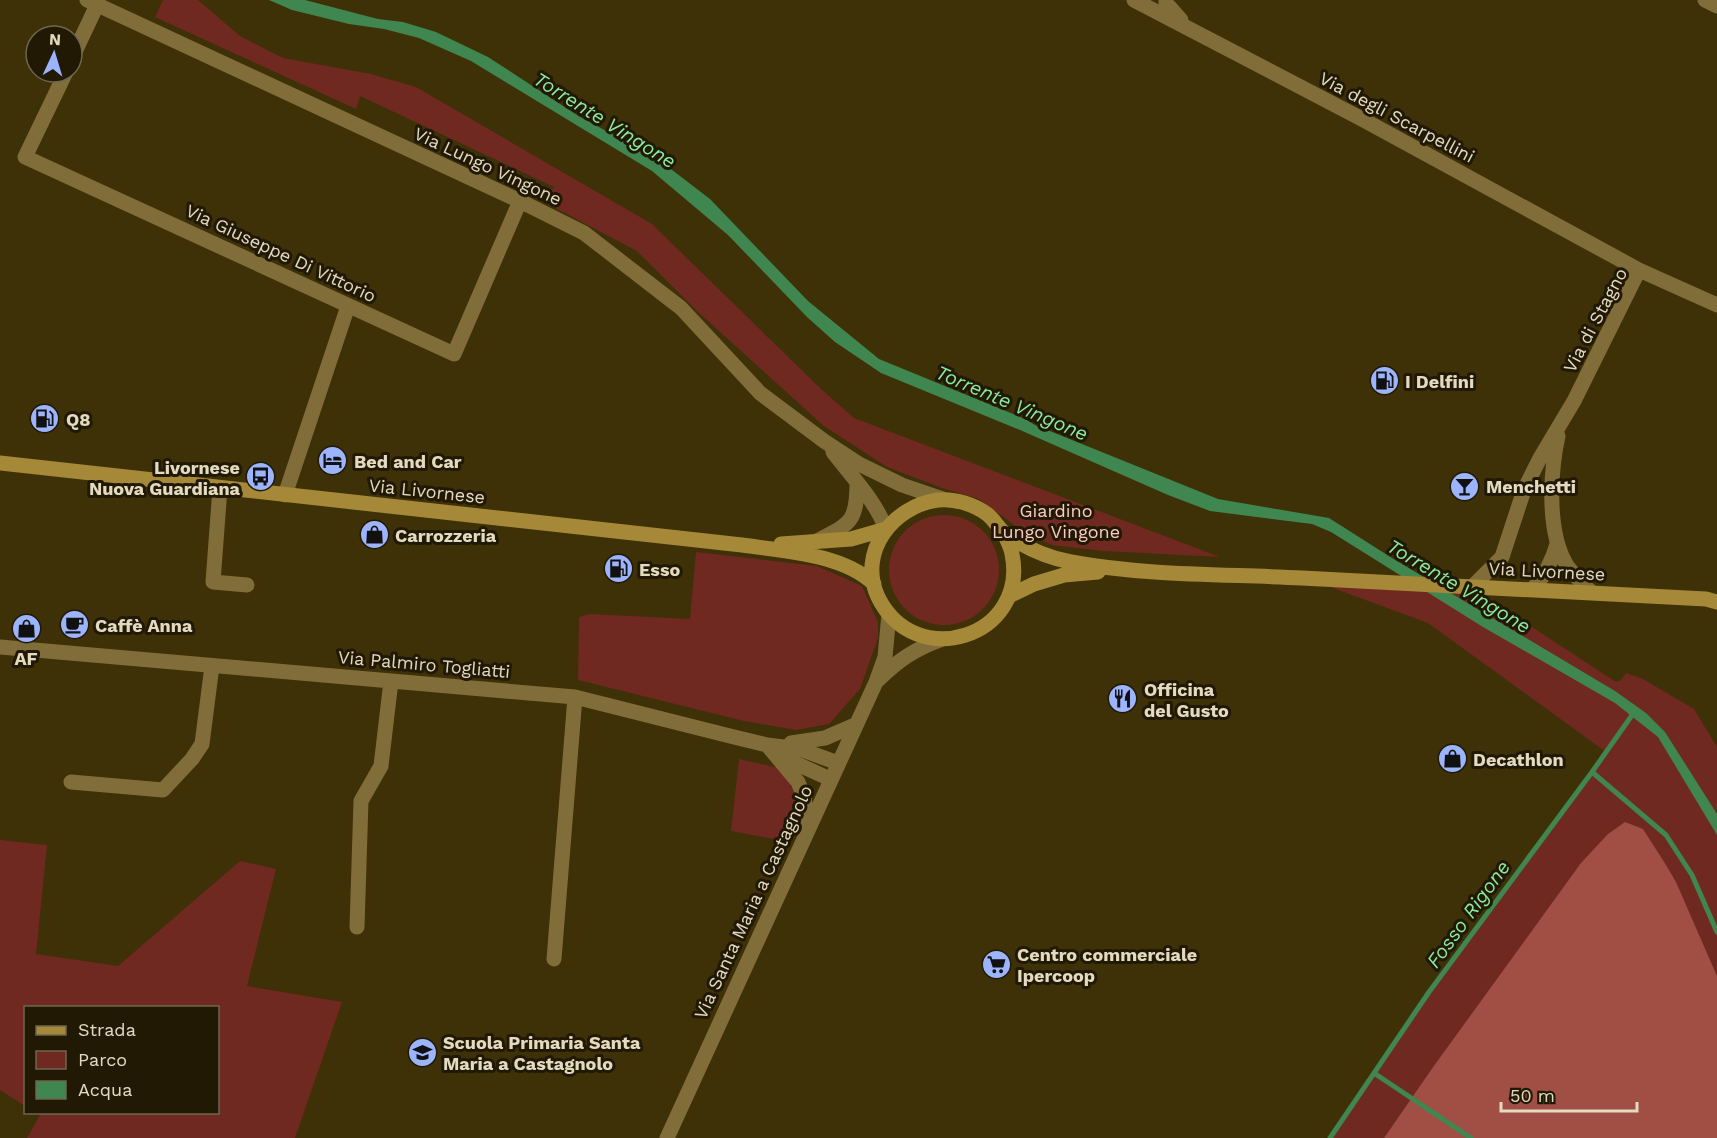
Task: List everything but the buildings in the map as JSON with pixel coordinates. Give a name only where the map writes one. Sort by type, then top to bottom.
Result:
[{"type":"main road","name":"Via Livornese","points":[[0,463],[742,545],[797,553],[830,561],[863,574],[874,584]]},
{"type":"main road","name":"Via Livornese","points":[[1004,533],[1012,553],[1014,575],[1009,596],[998,614],[982,629],[962,638],[940,640],[921,636],[903,628],[889,614],[874,584],[873,561],[878,544],[886,529],[902,513],[921,503],[943,499],[967,503],[988,515],[1004,533],[1023,545],[1059,559],[1124,570],[1591,592],[1706,599],[1717,602]]},
{"type":"main road","name":"Via Livornese","points":[[742,545],[813,543],[851,539],[886,529]]},
{"type":"main road","name":"Via Livornese","points":[[1009,596],[1034,584],[1064,574],[1124,570]]},
{"type":"street","name":"Via degli Scarpellini","points":[[1134,0],[1639,270]]},
{"type":"street","points":[[1706,0],[1717,6]]},
{"type":"street","points":[[1165,1],[1189,28]]},
{"type":"street","points":[[84,25],[92,3]]},
{"type":"street","name":"Via Lungo Vingone","points":[[92,3],[584,233],[681,308],[760,393],[824,441],[859,464],[902,485],[943,499]]},
{"type":"street","name":"Via Giuseppe Di Vittorio","points":[[60,84],[25,157],[454,354],[519,201]]},
{"type":"street","name":"Via di Stagno","points":[[1472,587],[1502,557],[1524,490],[1540,458],[1560,427],[1639,270],[1717,305]]},
{"type":"street","points":[[285,495],[348,306]]},
{"type":"street","name":"Via di Stagno","points":[[1560,427],[1552,466],[1557,544],[1567,566],[1591,592]]},
{"type":"street","name":"Via Lungo Vingone","points":[[824,441],[881,516],[886,529]]},
{"type":"street","points":[[813,543],[845,526],[854,516],[857,503],[857,483]]},
{"type":"street","points":[[220,488],[213,582],[247,585]]},
{"type":"street","name":"Via di Stagno","points":[[1533,589],[1551,563],[1557,544]]},
{"type":"street","name":"Via Santa Maria a Castagnolo","points":[[667,1138],[876,682],[885,657],[889,614]]},
{"type":"street","name":"Via Santa Maria a Castagnolo","points":[[876,682],[907,654],[940,640]]},
{"type":"street","name":"Via Palmiro Togliatti","points":[[0,648],[575,697],[767,745],[800,749],[838,763]]},
{"type":"street","points":[[71,782],[163,790],[192,759],[202,744],[212,666]]},
{"type":"street","points":[[357,927],[361,801],[381,766],[391,681]]},
{"type":"street","points":[[554,958],[575,697]]},
{"type":"street","points":[[767,745],[814,741],[855,725]]},
{"type":"street","points":[[767,745],[795,764],[830,779]]},
{"type":"street","points":[[767,745],[798,782],[804,797],[808,828]]},
{"type":"green space","name":"Giardino Lungo Vingone","points":[[163,0],[198,0],[240,36],[283,58],[371,74],[416,87],[652,224],[821,389],[854,418],[1220,557],[1104,551],[1052,545],[1021,530],[979,499],[887,467],[824,426],[698,312],[637,251],[544,202],[554,187],[360,96],[356,109],[155,17]]},
{"type":"green space","points":[[944,515],[965,519],[983,531],[995,549],[999,570],[995,591],[983,609],[965,621],[944,625],[923,621],[905,609],[893,591],[889,570],[893,549],[905,531],[923,519]]},
{"type":"green space","points":[[696,552],[817,566],[862,586],[878,622],[878,638],[860,689],[829,724],[796,730],[744,721],[578,680],[579,617],[590,614],[690,619]]},
{"type":"green space","points":[[1306,578],[1463,587],[1532,627],[1616,682],[1621,680],[1626,673],[1643,679],[1694,709],[1717,747],[1717,976],[1676,882],[1643,829],[1431,1070],[1384,1138],[1330,1138],[1429,992],[1606,752],[1428,623]]},
{"type":"green space","points":[[739,759],[775,767],[787,778],[797,799],[798,819],[790,842],[731,831]]},
{"type":"green space","points":[[0,840],[47,845],[36,954],[118,966],[240,861],[276,869],[247,986],[342,1002],[295,1138],[27,1138],[38,1114],[219,1114],[219,1006],[24,1006],[24,1105],[0,1090]]},
{"type":"shaded area","points":[[1625,822],[1643,829],[1666,865],[1676,882],[1717,976],[1717,1138],[1384,1138],[1581,863],[1608,834]]},
{"type":"water","points":[[269,0],[305,0],[378,19],[403,22],[436,32],[488,57],[580,117],[655,157],[710,199],[808,301],[879,359],[1218,499],[1329,518],[1615,691],[1646,713],[1665,732],[1717,814],[1717,835],[1658,737],[1615,703],[1483,627],[1331,532],[1312,524],[1210,511],[881,373],[835,342],[807,317],[728,235],[652,171],[471,61],[419,38],[292,10]]},
{"type":"waterway","name":"Fosso Rigone","points":[[1330,1138],[1429,992],[1635,711]]},
{"type":"waterway","points":[[1592,772],[1666,835],[1692,875],[1717,932]]},
{"type":"waterway","points":[[1374,1073],[1471,1138]]},
{"type":"place","name":"I Delfini","points":[[1384,381]]},
{"type":"place","name":"Q8","points":[[45,419]]},
{"type":"place","name":"Bed and Car","points":[[333,461]]},
{"type":"place","name":"Livornese Nuova Guardiana","points":[[261,477]]},
{"type":"place","name":"Menchetti","points":[[1465,486]]},
{"type":"place","name":"Carrozzeria","points":[[374,535]]},
{"type":"place","name":"Esso","points":[[618,569]]},
{"type":"place","name":"Caffè Anna","points":[[74,625]]},
{"type":"place","name":"AF","points":[[26,629]]},
{"type":"place","name":"Officina del Gusto","points":[[1123,699]]},
{"type":"place","name":"Decathlon","points":[[1452,759]]},
{"type":"place","name":"Centro commerciale Ipercoop","points":[[996,964]]},
{"type":"place","name":"Scuola Primaria Santa Maria a Castagnolo","points":[[422,1052]]},
{"type":"water label","name":"Torrente Vingone","points":[[605,120]]},
{"type":"water label","name":"Torrente Vingone","points":[[1012,403]]},
{"type":"water label","name":"Torrente Vingone","points":[[1459,586]]}]
